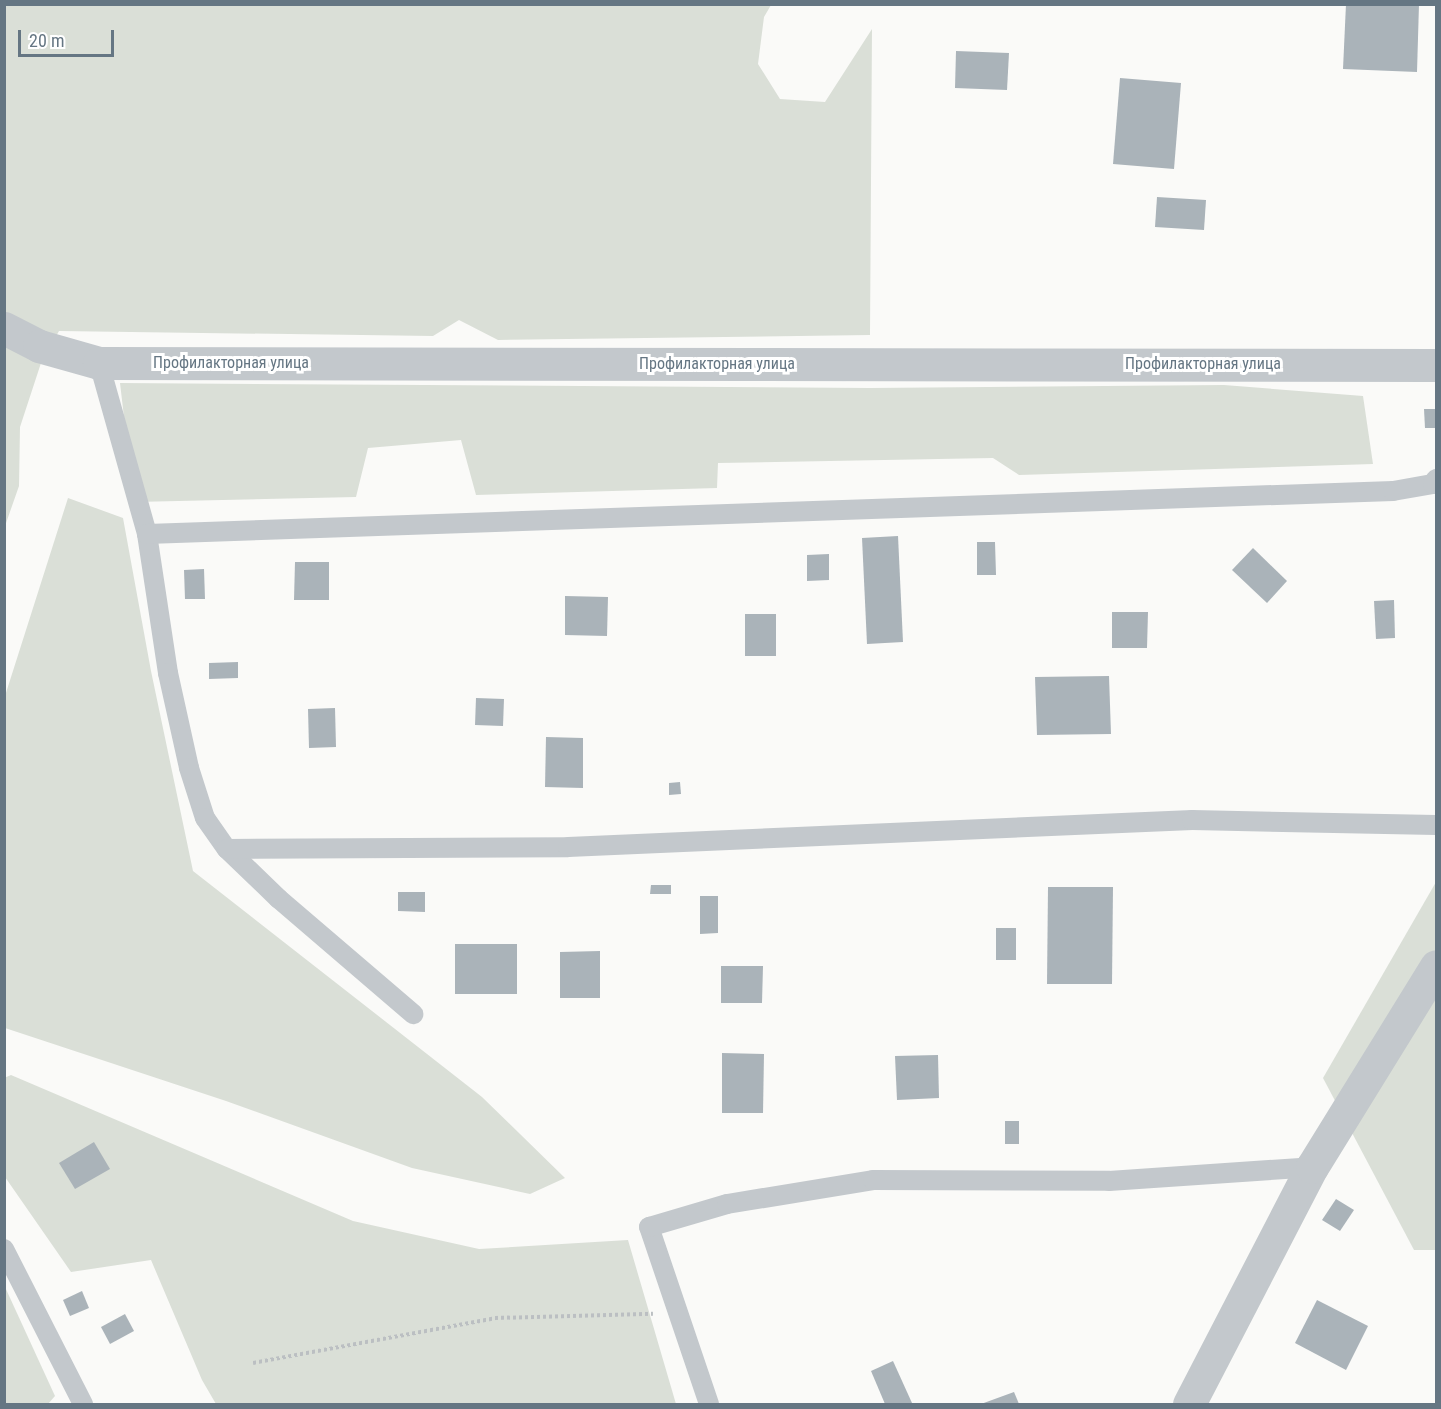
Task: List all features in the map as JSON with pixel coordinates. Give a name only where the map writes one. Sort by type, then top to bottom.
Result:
[{"type":"street","name":"Профилакторная улица","points":[[4,328],[39,346],[99,363],[1437,364]]},
{"type":"street","points":[[1189,1404],[1312,1167],[1437,966]]},
{"type":"lane","points":[[99,363],[147,534],[168,673],[189,768],[205,819],[227,849],[279,899],[413,1014]]},
{"type":"lane","points":[[147,534],[1393,491],[1432,484],[1437,479]]},
{"type":"lane","points":[[227,849],[568,847],[1192,820],[1437,825]]},
{"type":"lane","points":[[709,1404],[649,1227],[727,1204],[873,1180],[1109,1181],[1312,1167]]},
{"type":"lane","points":[[4,1249],[83,1404]]},
{"type":"path","points":[[253,1363],[495,1318],[677,1313]]},
{"type":"shaded area","points":[[5,5],[771,5],[764,17],[758,64],[780,99],[825,102],[872,29],[870,335],[498,340],[459,320],[433,336],[59,331],[41,363],[20,427],[19,486],[5,526]]},
{"type":"shaded area","points":[[120,383],[870,388],[1224,385],[1363,396],[1373,464],[1019,475],[993,458],[718,463],[717,488],[476,495],[461,440],[368,448],[356,497],[134,502]]},
{"type":"shaded area","points":[[68,498],[123,518],[151,671],[193,871],[482,1097],[565,1178],[530,1194],[412,1168],[226,1101],[5,1028],[5,696]]},
{"type":"shaded area","points":[[1436,882],[1436,1250],[1414,1250],[1323,1078]]},
{"type":"shaded area","points":[[11,1075],[353,1221],[479,1249],[628,1240],[676,1404],[216,1404],[202,1380],[151,1260],[71,1272],[5,1177],[4,1078]]},
{"type":"shaded area","points":[[5,1287],[55,1396],[48,1404],[5,1404]]},
{"type":"building","points":[[1346,4],[1419,4],[1417,72],[1343,69]]},
{"type":"building","points":[[956,51],[1009,53],[1007,90],[955,88]]},
{"type":"building","points":[[1120,78],[1181,83],[1174,169],[1113,164]]},
{"type":"building","points":[[1157,197],[1206,200],[1204,230],[1155,227]]},
{"type":"building","points":[[1424,409],[1436,409],[1436,428],[1425,428]]},
{"type":"building","points":[[898,536],[903,642],[867,644],[862,538]]},
{"type":"building","points":[[977,542],[995,542],[996,575],[977,575]]},
{"type":"building","points":[[1253,548],[1287,581],[1267,603],[1232,570]]},
{"type":"building","points":[[829,554],[829,580],[807,581],[807,555]]},
{"type":"building","points":[[295,562],[329,562],[329,600],[294,600]]},
{"type":"building","points":[[204,569],[205,599],[185,599],[184,570]]},
{"type":"building","points":[[565,596],[608,597],[607,636],[565,635]]},
{"type":"building","points":[[1394,600],[1395,638],[1376,639],[1374,601]]},
{"type":"building","points":[[1112,612],[1148,612],[1147,648],[1112,648]]},
{"type":"building","points":[[745,614],[776,614],[776,656],[745,656]]},
{"type":"building","points":[[238,662],[238,678],[209,679],[209,663]]},
{"type":"building","points":[[1109,676],[1111,734],[1037,735],[1035,677]]},
{"type":"building","points":[[476,698],[504,699],[503,726],[475,725]]},
{"type":"building","points":[[335,708],[336,747],[309,748],[308,709]]},
{"type":"building","points":[[546,737],[583,738],[583,788],[545,787]]},
{"type":"building","points":[[680,782],[681,794],[669,795],[669,783]]},
{"type":"building","points":[[651,885],[671,885],[671,894],[650,894]]},
{"type":"building","points":[[1048,887],[1113,887],[1112,984],[1047,984]]},
{"type":"building","points":[[398,892],[425,892],[425,912],[398,911]]},
{"type":"building","points":[[700,896],[718,896],[718,933],[700,934]]},
{"type":"building","points":[[996,928],[1016,928],[1016,960],[996,960]]},
{"type":"building","points":[[455,944],[517,944],[517,994],[455,994]]},
{"type":"building","points":[[600,951],[600,998],[560,998],[560,952]]},
{"type":"building","points":[[721,966],[763,966],[762,1003],[721,1003]]},
{"type":"building","points":[[722,1053],[764,1054],[763,1113],[722,1113]]},
{"type":"building","points":[[938,1055],[939,1098],[897,1100],[895,1056]]},
{"type":"building","points":[[1005,1121],[1019,1121],[1019,1144],[1005,1144]]},
{"type":"building","points":[[94,1142],[110,1169],[75,1189],[59,1163]]},
{"type":"building","points":[[1336,1199],[1354,1210],[1340,1231],[1322,1220]]},
{"type":"building","points":[[82,1291],[89,1308],[70,1316],[63,1300]]},
{"type":"building","points":[[1317,1300],[1368,1326],[1346,1370],[1295,1343]]},
{"type":"building","points":[[125,1314],[134,1331],[110,1344],[101,1327]]},
{"type":"building","points":[[893,1361],[912,1403],[885,1404],[871,1371]]},
{"type":"building","points":[[1014,1392],[1019,1404],[981,1404]]}]
